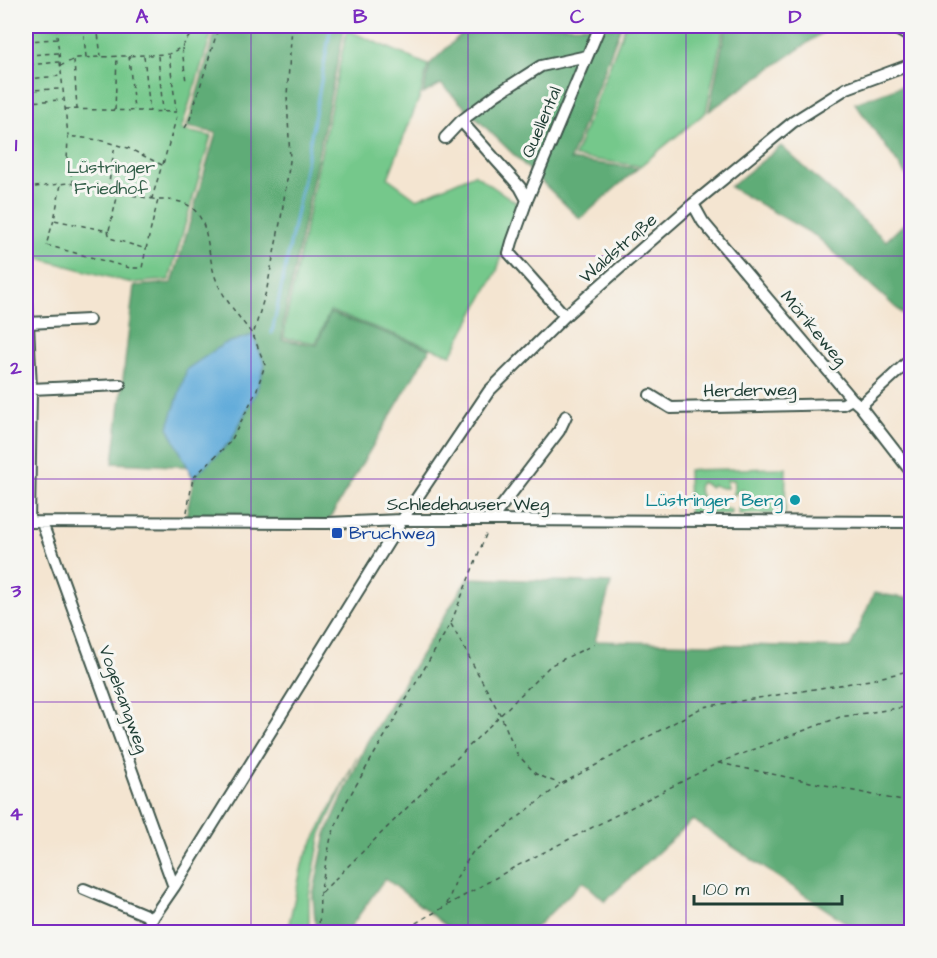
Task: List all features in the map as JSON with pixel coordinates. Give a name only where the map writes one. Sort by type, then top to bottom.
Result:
[{"type":"street","name":"Quellental","points":[[565,316],[510,253],[526,200],[600,26]]},
{"type":"street","points":[[891,26],[912,38]]},
{"type":"street","name":"Quellental","points":[[445,138],[461,121],[497,94],[541,66],[587,56]]},
{"type":"street","name":"Waldstraße","points":[[402,520],[489,391],[565,316],[693,204],[802,116],[847,88],[912,64]]},
{"type":"street","name":"Quellental","points":[[461,121],[520,187],[526,200]]},
{"type":"street","name":"Mörikeweg","points":[[693,204],[703,222],[912,473]]},
{"type":"street","points":[[26,280],[31,389],[27,522]]},
{"type":"street","points":[[28,323],[89,320]]},
{"type":"street","points":[[856,403],[910,360]]},
{"type":"street","points":[[31,389],[120,385]]},
{"type":"street","name":"Herderweg","points":[[650,395],[670,408],[856,403]]},
{"type":"street","points":[[491,520],[559,431],[566,416]]},
{"type":"street","name":"Schledehauser Weg","points":[[27,522],[327,523],[402,520],[735,518],[912,522]]},
{"type":"street","points":[[143,933],[174,887],[402,520]]},
{"type":"street","name":"Vogelsangweg","points":[[42,522],[174,887]]},
{"type":"street","points":[[84,889],[153,918]]},
{"type":"path","points":[[26,28],[55,26],[68,136],[66,161],[74,184]]},
{"type":"path","points":[[83,26],[86,58]]},
{"type":"path","points":[[97,26],[101,57]]},
{"type":"path","points":[[60,66],[86,58],[169,54],[182,47],[196,26]]},
{"type":"path","points":[[185,128],[190,119],[219,26]]},
{"type":"path","points":[[253,335],[267,288],[290,161],[287,95],[292,26]]},
{"type":"path","points":[[26,41],[58,39]]},
{"type":"path","points":[[182,47],[186,82]]},
{"type":"path","points":[[27,55],[59,53]]},
{"type":"path","points":[[158,54],[164,112]]},
{"type":"path","points":[[152,198],[177,116],[169,54]]},
{"type":"path","points":[[143,55],[150,111]]},
{"type":"path","points":[[115,110],[117,56]]},
{"type":"path","points":[[129,56],[135,111]]},
{"type":"path","points":[[74,60],[77,110]]},
{"type":"path","points":[[29,65],[60,62]]},
{"type":"path","points":[[27,79],[61,76]]},
{"type":"path","points":[[27,90],[63,89]]},
{"type":"path","points":[[26,102],[64,100]]},
{"type":"path","points":[[65,109],[177,112]]},
{"type":"path","points":[[68,136],[99,140],[128,148],[162,165]]},
{"type":"path","points":[[107,190],[115,144]]},
{"type":"path","points":[[61,184],[46,245],[130,268],[142,268],[158,200]]},
{"type":"path","points":[[26,188],[74,184],[158,200],[171,199],[191,206],[206,226],[211,260],[219,287],[253,335],[266,365],[256,392],[231,441],[193,478],[185,522]]},
{"type":"path","points":[[118,192],[108,231],[111,238],[146,249]]},
{"type":"path","points":[[54,219],[108,231]]},
{"type":"path","points":[[319,933],[320,893],[331,837],[345,804],[451,623],[491,520]]},
{"type":"path","points":[[451,623],[501,716],[516,754],[536,774],[561,784]]},
{"type":"path","points":[[320,893],[551,665],[595,644]]},
{"type":"path","points":[[447,905],[457,877],[472,853],[561,784],[703,707],[870,680],[912,670]]},
{"type":"path","points":[[400,933],[513,868],[718,763],[840,717],[912,706]]},
{"type":"path","points":[[718,763],[912,803]]},
{"type":"green space","name":"Lüstringer Friedhof","points":[[26,26],[214,26],[181,130],[211,136],[169,280],[131,283],[30,256],[26,142]]},
{"type":"green space","points":[[217,26],[345,26],[284,319],[282,340],[317,345],[330,313],[430,349],[327,523],[185,522],[196,467],[113,463],[134,286],[172,283],[216,133],[187,127]]},
{"type":"green space","points":[[470,26],[621,26],[570,160],[638,168],[580,219],[441,84],[423,94],[430,64]]},
{"type":"green space","points":[[625,26],[721,26],[723,30],[706,112],[640,166],[574,157]]},
{"type":"green space","points":[[731,26],[832,26],[709,111],[725,31]]},
{"type":"green space","points":[[347,30],[428,65],[421,93],[388,178],[417,199],[474,174],[517,203],[497,271],[451,355],[330,311],[316,343],[284,338]]},
{"type":"green space","points":[[901,86],[911,96],[911,182],[855,103]]},
{"type":"green space","points":[[781,146],[886,241],[911,217],[911,321],[816,236],[730,187]]},
{"type":"green space","points":[[786,468],[785,514],[739,514],[739,509],[750,499],[742,489],[734,495],[734,480],[727,480],[727,488],[713,485],[710,487],[701,482],[698,487],[705,503],[711,507],[728,508],[731,514],[689,514],[688,470]]},
{"type":"green space","points":[[468,578],[611,583],[595,641],[850,648],[874,593],[911,599],[911,932],[860,932],[693,820],[605,901],[583,881],[531,932],[454,932],[385,878],[347,932],[316,932],[313,896],[326,834],[367,742]]},
{"type":"green space","points":[[357,757],[321,834],[309,896],[309,932],[287,932],[303,861]]},
{"type":"water","points":[[253,335],[265,365],[256,392],[231,441],[193,478],[168,427],[187,369],[224,344]]},
{"type":"waterway","points":[[272,333],[331,26]]},
{"type":"place","name":"Lüstringer Berg","points":[[795,500]]},
{"type":"place","name":"Bruchweg","points":[[337,533]]}]
